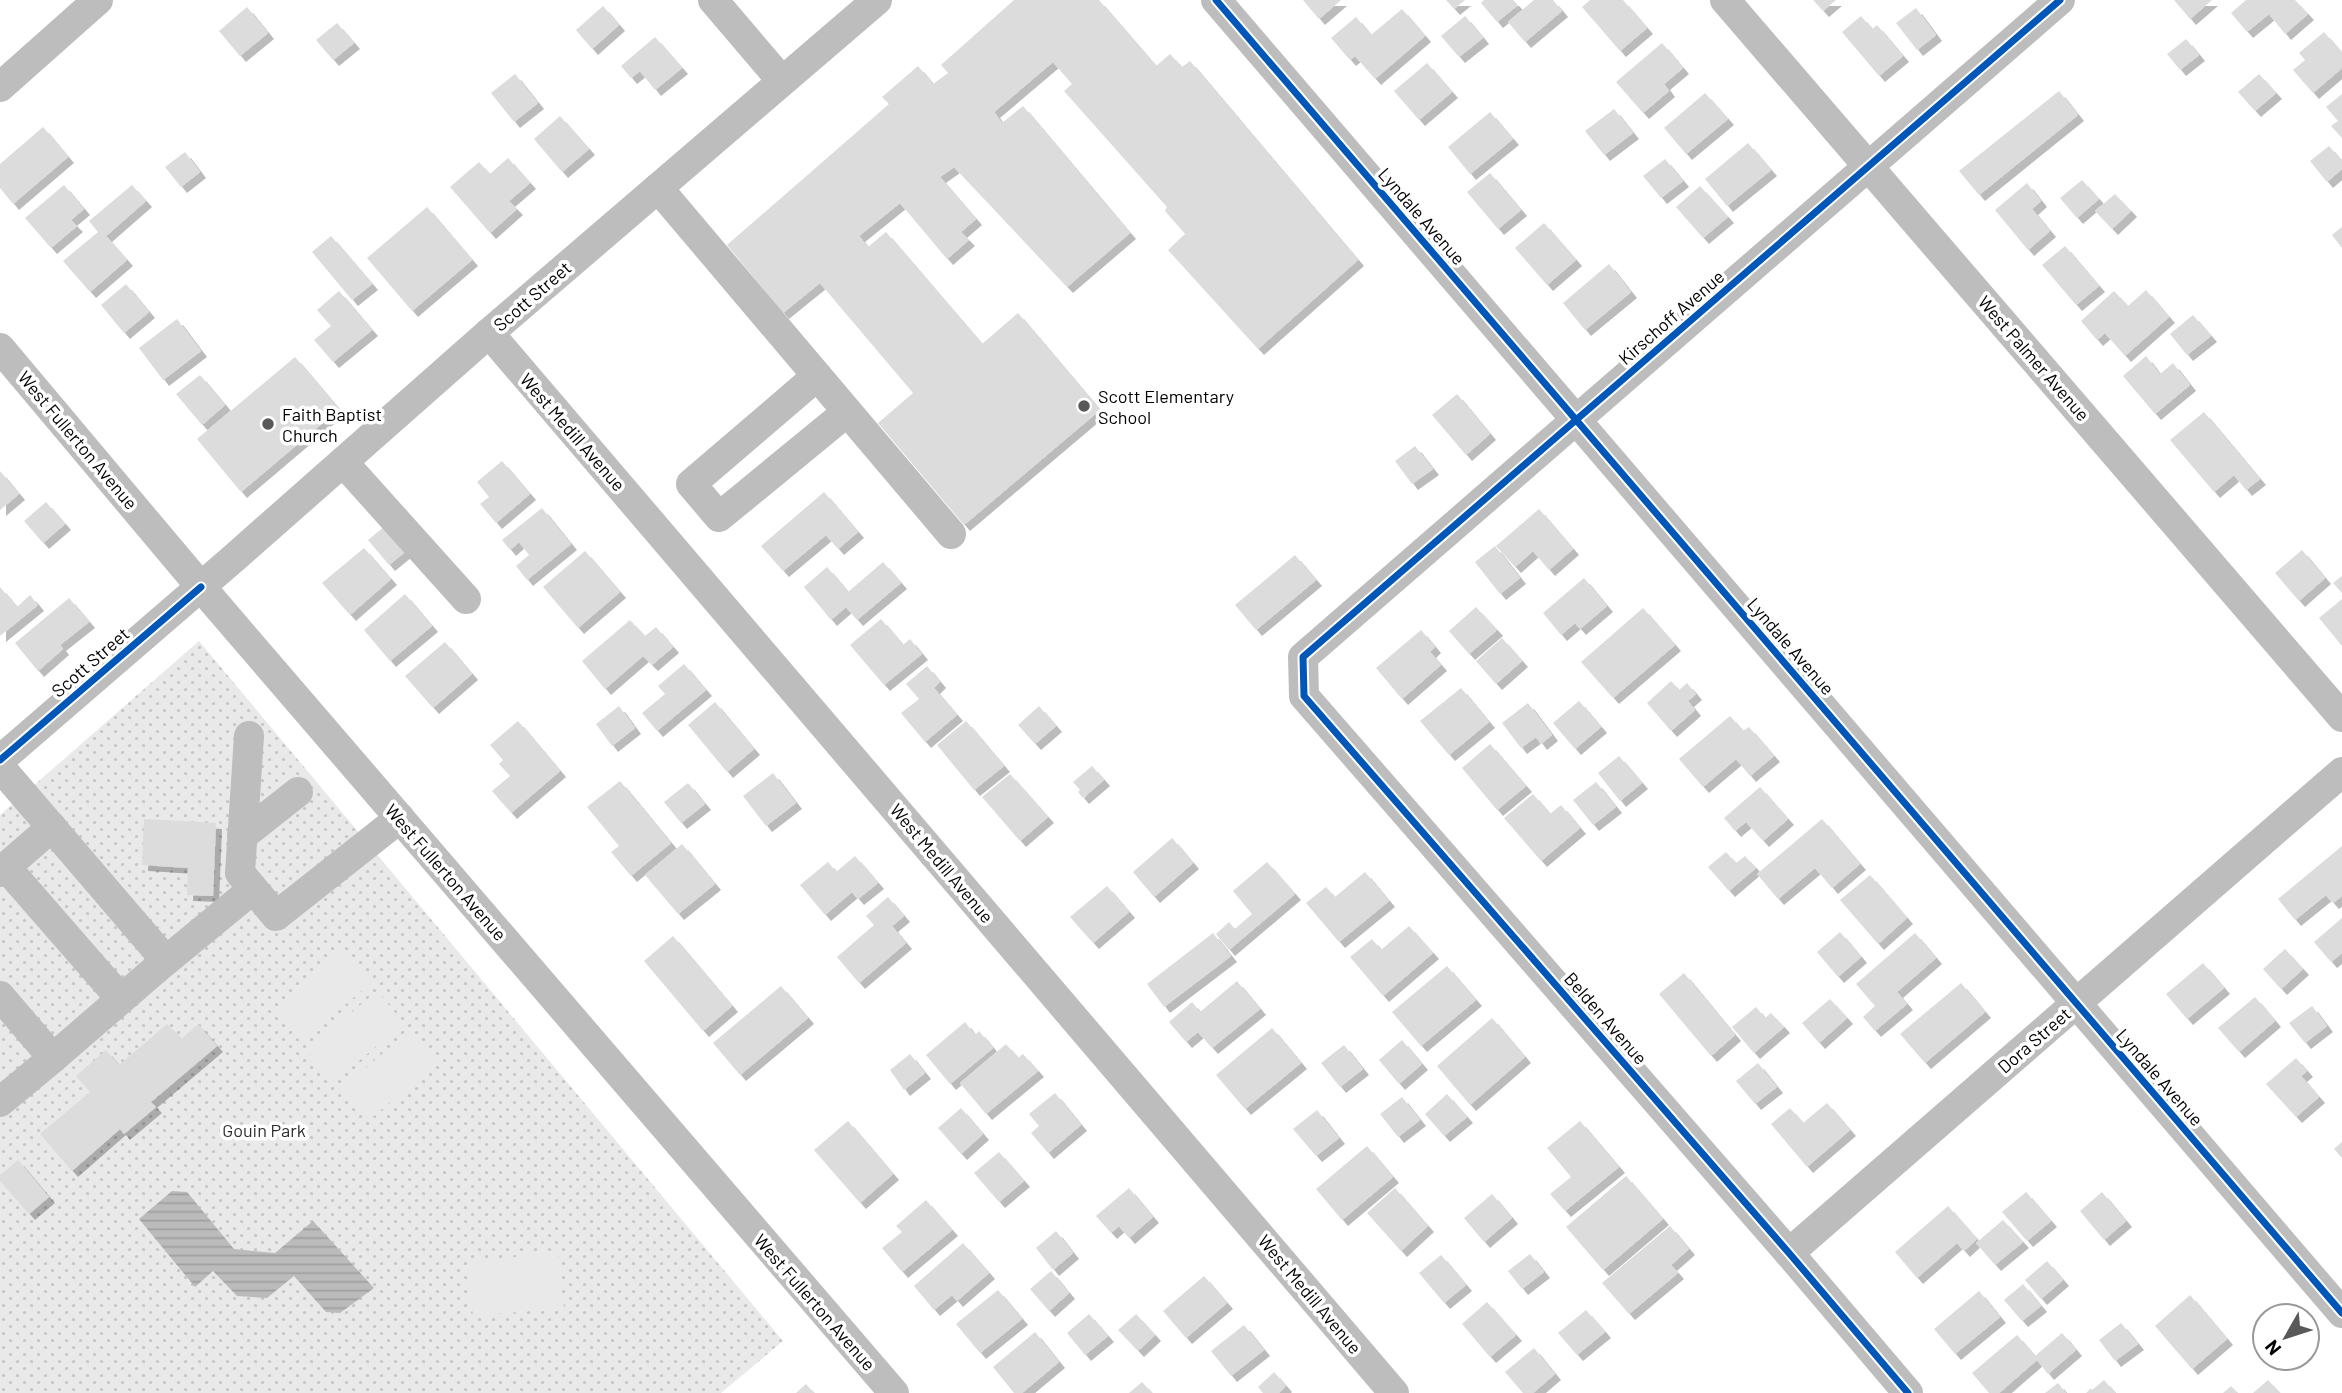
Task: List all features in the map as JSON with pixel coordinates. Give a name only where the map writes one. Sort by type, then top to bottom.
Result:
[{"type":"street","points":[[0,87],[98,0]]},
{"type":"street","points":[[713,0],[782,81]]},
{"type":"street","name":"Scott Street","points":[[2,755],[201,587],[489,333],[877,0]]},
{"type":"street","name":"Lyndale Avenue","points":[[1216,0],[2342,1313]]},
{"type":"street","name":"West Palmer Avenue","points":[[1725,0],[2342,717]]},
{"type":"street","name":"Kirschoff Avenue","points":[[1303,657],[2060,0]]},
{"type":"street","points":[[658,188],[951,534]]},
{"type":"street","name":"West Medill Avenue","points":[[489,333],[1394,1393]]},
{"type":"street","name":"West Fullerton Avenue","points":[[0,348],[201,587],[894,1393]]},
{"type":"street","points":[[817,376],[691,484],[719,517],[847,412]]},
{"type":"street","points":[[343,462],[466,599]]},
{"type":"street","name":"Belden Avenue","points":[[1303,657],[1304,696],[1908,1393]]},
{"type":"street","points":[[249,736],[240,873],[276,916],[400,818]]},
{"type":"street","points":[[2,755],[52,827],[156,949],[158,963]]},
{"type":"street","name":"Dora Street","points":[[1789,1253],[2342,772]]},
{"type":"street","points":[[242,836],[298,792]]},
{"type":"street","points":[[52,827],[3,870],[121,999]]},
{"type":"street","points":[[0,1102],[121,999],[158,963],[253,889]]},
{"type":"street","points":[[0,996],[52,1058]]},
{"type":"green space","name":"Gouin Park","points":[[199,641],[783,1341],[721,1393],[0,1393],[0,815]]},
{"type":"green space","points":[[343,951],[371,983],[301,1042],[274,1010]]},
{"type":"green space","points":[[377,991],[404,1023],[334,1082],[307,1050]]},
{"type":"green space","points":[[410,1030],[438,1062],[368,1121],[341,1089]]},
{"type":"green space","points":[[557,1251],[564,1308],[473,1316],[467,1264]]},
{"type":"shaded area","points":[[172,1191],[187,1192],[234,1249],[275,1253],[313,1221],[374,1288],[340,1313],[326,1312],[294,1276],[267,1298],[237,1296],[213,1271],[195,1287],[139,1219]]},
{"type":"building","points":[[1014,0],[1099,0],[1156,66],[1170,54],[1182,67],[1190,61],[1358,260],[1258,349],[1168,250],[1185,234],[1165,211],[1167,207],[1064,91],[1072,84],[1053,62],[994,112],[1002,123],[1023,106],[1130,233],[1067,287],[954,167],[940,177],[976,219],[961,232],[969,240],[947,259],[900,203],[859,236],[868,247],[886,232],[982,344],[1018,313],[1100,410],[964,525],[878,423],[913,393],[820,283],[783,313],[727,245],[889,104],[882,97],[918,66],[933,84],[948,73],[941,65]]},
{"type":"building","points":[[1303,0],[1341,0],[1319,19]]},
{"type":"building","points":[[1446,0],[1465,0],[1454,9]]},
{"type":"building","points":[[1484,0],[1513,0],[1518,5],[1497,22],[1481,3]]},
{"type":"building","points":[[1534,0],[1553,0],[1562,11],[1525,42],[1508,22]]},
{"type":"building","points":[[1590,0],[1623,0],[1647,28],[1620,51],[1582,7]]},
{"type":"building","points":[[1813,0],[1836,0],[1823,11]]},
{"type":"building","points":[[2174,0],[2212,0],[2190,19]]},
{"type":"building","points":[[2246,0],[2295,0],[2308,14],[2285,34],[2269,14],[2247,32],[2231,13]]},
{"type":"building","points":[[603,6],[619,25],[592,49],[576,30]]},
{"type":"building","points":[[247,7],[268,33],[240,56],[219,31]]},
{"type":"building","points":[[1916,8],[1936,35],[1917,50],[1896,23]]},
{"type":"building","points":[[1402,9],[1425,36],[1375,79],[1355,56],[1350,60],[1331,38],[1356,17],[1371,35]]},
{"type":"building","points":[[1465,16],[1483,38],[1459,57],[1441,36]]},
{"type":"building","points":[[1861,16],[1872,29],[1877,25],[1903,56],[1879,76],[1842,32]]},
{"type":"building","points":[[337,23],[354,43],[333,60],[316,40]]},
{"type":"building","points":[[2324,32],[2342,53],[2342,68],[2313,93],[2293,70],[2305,60],[2299,53]]},
{"type":"building","points":[[655,37],[682,68],[655,90],[640,71],[631,78],[621,66]]},
{"type":"building","points":[[2186,39],[2199,55],[2180,70],[2167,54]]},
{"type":"building","points":[[1662,43],[1683,68],[1664,84],[1669,91],[1643,113],[1616,82]]},
{"type":"building","points":[[1427,63],[1452,92],[1419,120],[1394,91]]},
{"type":"building","points":[[515,74],[538,103],[514,122],[491,93]]},
{"type":"building","points":[[2259,74],[2276,93],[2255,111],[2238,92]]},
{"type":"building","points":[[2059,91],[2078,115],[1979,195],[1959,171]]},
{"type":"building","points":[[1705,93],[1728,119],[1686,154],[1664,128]]},
{"type":"building","points":[[2342,94],[2342,138],[2331,126],[2338,121],[2326,107]]},
{"type":"building","points":[[1614,109],[1633,133],[1604,155],[1585,131]]},
{"type":"building","points":[[1490,112],[1513,139],[1470,174],[1448,147]]},
{"type":"building","points":[[560,116],[589,149],[562,172],[534,139]]},
{"type":"building","points":[[43,127],[68,157],[13,204],[0,188],[0,164]]},
{"type":"building","points":[[1748,143],[1771,170],[1727,206],[1705,179]]},
{"type":"building","points":[[2329,146],[2342,161],[2342,169],[2327,182],[2310,161]]},
{"type":"building","points":[[185,152],[200,172],[181,187],[165,167]]},
{"type":"building","points":[[508,158],[530,183],[509,201],[517,209],[490,233],[450,187],[479,162],[490,174]]},
{"type":"building","points":[[1665,159],[1683,181],[1661,198],[1643,176]]},
{"type":"building","points":[[1490,173],[1521,210],[1498,229],[1467,192]]},
{"type":"building","points":[[2082,180],[2099,199],[2077,218],[2060,198]]},
{"type":"building","points":[[2027,183],[2041,201],[2032,209],[2050,231],[2028,250],[1995,210]]},
{"type":"building","points":[[64,185],[84,209],[71,220],[77,226],[51,248],[25,218]]},
{"type":"building","points":[[132,185],[146,201],[106,236],[127,260],[90,292],[63,261],[98,232],[89,221]]},
{"type":"building","points":[[1700,186],[1728,217],[1703,238],[1676,207]]},
{"type":"building","points":[[2115,194],[2131,211],[2112,229],[2095,211]]},
{"type":"building","points":[[427,207],[472,260],[412,311],[367,258]]},
{"type":"building","points":[[1544,223],[1576,260],[1547,285],[1515,248]]},
{"type":"building","points":[[2342,227],[2342,248],[2332,235]]},
{"type":"building","points":[[331,236],[372,284],[352,300],[312,252]]},
{"type":"building","points":[[2065,246],[2099,286],[2076,305],[2042,265]]},
{"type":"building","points":[[1609,264],[1631,292],[1585,330],[1563,303]]},
{"type":"building","points":[[126,284],[149,312],[124,333],[101,305]]},
{"type":"building","points":[[2146,290],[2169,317],[2125,356],[2105,333],[2097,340],[2081,321],[2114,291],[2128,306]]},
{"type":"building","points":[[339,291],[372,330],[333,362],[314,340],[331,326],[317,310]]},
{"type":"building","points":[[2193,315],[2211,336],[2187,355],[2170,334]]},
{"type":"building","points":[[177,319],[201,351],[163,380],[139,348]]},
{"type":"building","points":[[2146,356],[2160,374],[2173,363],[2190,385],[2155,414],[2123,376]]},
{"type":"building","name":"Faith Baptist Church","points":[[295,357],[339,409],[241,492],[197,439]]},
{"type":"building","points":[[200,375],[225,405],[202,425],[176,394]]},
{"type":"building","points":[[1457,394],[1490,434],[1466,455],[1432,415]]},
{"type":"building","points":[[2204,412],[2260,479],[2246,490],[2234,475],[2214,492],[2170,440]]},
{"type":"building","points":[[1415,446],[1433,469],[1412,484],[1395,461]]},
{"type":"building","points":[[502,461],[530,494],[496,523],[480,504],[489,497],[477,482]]},
{"type":"building","points":[[0,471],[19,494],[0,510]]},
{"type":"building","points":[[824,492],[858,532],[838,549],[826,535],[783,571],[761,546]]},
{"type":"building","points":[[46,502],[65,524],[43,543],[24,521]]},
{"type":"building","points":[[542,508],[571,544],[527,580],[516,566],[529,555],[519,542],[510,550],[502,540]]},
{"type":"building","points":[[1539,509],[1573,549],[1549,570],[1533,551],[1515,567],[1496,546]]},
{"type":"building","points":[[390,522],[411,547],[389,565],[368,540]]},
{"type":"building","points":[[1495,546],[1520,578],[1500,594],[1475,562]]},
{"type":"building","points":[[364,548],[391,579],[350,615],[322,583]]},
{"type":"building","points":[[2302,550],[2325,578],[2299,601],[2275,573]]},
{"type":"building","points":[[585,551],[620,592],[578,628],[543,587]]},
{"type":"building","points":[[1295,555],[1316,580],[1256,630],[1235,605]]},
{"type":"building","points":[[883,562],[901,583],[857,620],[846,607],[831,620],[804,587],[827,567],[848,592]]},
{"type":"building","points":[[2342,576],[2342,593],[2333,583]]},
{"type":"building","points":[[1584,578],[1607,606],[1580,629],[1575,623],[1561,635],[1543,613]]},
{"type":"building","points":[[0,587],[17,607],[30,595],[38,605],[0,636]]},
{"type":"building","points":[[405,594],[432,626],[390,661],[364,630]]},
{"type":"building","points":[[69,598],[89,622],[60,645],[63,649],[38,671],[15,643]]},
{"type":"building","points":[[2342,599],[2342,646],[2319,618]]},
{"type":"building","points":[[1476,607],[1497,630],[1469,654],[1449,631]]},
{"type":"building","points":[[1643,608],[1675,645],[1613,698],[1581,662]]},
{"type":"building","points":[[881,619],[903,645],[910,639],[922,654],[884,685],[850,645]]},
{"type":"building","points":[[630,620],[645,636],[656,627],[673,647],[652,665],[643,656],[605,689],[582,661]]},
{"type":"building","points":[[1421,630],[1435,647],[1430,652],[1441,665],[1402,699],[1376,668]]},
{"type":"building","points":[[1502,638],[1522,661],[1496,684],[1476,661]]},
{"type":"building","points":[[445,642],[472,674],[433,708],[405,676]]},
{"type":"building","points":[[684,664],[706,690],[657,731],[642,713],[665,694],[658,686]]},
{"type":"building","points":[[927,666],[940,682],[934,688],[957,715],[925,742],[901,713],[919,699],[906,684]]},
{"type":"building","points":[[1671,681],[1679,690],[1687,683],[1696,694],[1688,701],[1695,710],[1671,731],[1647,703]]},
{"type":"building","points":[[1461,688],[1489,722],[1449,755],[1420,721]]},
{"type":"building","points":[[1579,701],[1601,727],[1575,749],[1553,723]]},
{"type":"building","points":[[715,702],[754,749],[727,772],[688,725]]},
{"type":"building","points":[[1528,703],[1552,735],[1541,744],[1536,737],[1521,748],[1502,723]]},
{"type":"building","points":[[619,706],[635,728],[612,746],[596,724]]},
{"type":"building","points":[[1039,706],[1056,726],[1035,744],[1018,725]]},
{"type":"building","points":[[1730,716],[1743,731],[1749,727],[1774,756],[1750,776],[1736,759],[1703,787],[1679,759]]},
{"type":"building","points":[[518,721],[560,771],[511,813],[492,791],[510,776],[499,764],[503,760],[490,745]]},
{"type":"building","points":[[966,721],[1004,766],[974,790],[937,745]]},
{"type":"building","points":[[1490,744],[1526,786],[1497,810],[1462,768]]},
{"type":"building","points":[[1619,756],[1642,783],[1620,801],[1598,773]]},
{"type":"building","points":[[1092,766],[1104,780],[1083,798],[1073,782]]},
{"type":"building","points":[[773,773],[796,803],[766,826],[743,796]]},
{"type":"building","points":[[1010,774],[1048,817],[1020,841],[982,797]]},
{"type":"building","points":[[620,781],[671,843],[631,876],[611,852],[619,846],[587,807]]},
{"type":"building","points":[[1596,782],[1616,807],[1593,825],[1573,800]]},
{"type":"building","points":[[688,783],[705,804],[681,823],[664,802]]},
{"type":"building","points":[[1760,787],[1788,819],[1763,841],[1746,822],[1735,831],[1724,818]]},
{"type":"building","points":[[1533,794],[1550,814],[1561,805],[1580,828],[1541,861],[1504,818]]},
{"type":"building","points":[[144,819],[216,823],[213,896],[187,895],[188,868],[142,865]]},
{"type":"building","points":[[1822,819],[1860,864],[1832,888],[1815,868],[1778,899],[1757,874]]},
{"type":"building","points":[[1172,838],[1193,863],[1154,897],[1133,872]]},
{"type":"building","points":[[682,844],[715,884],[678,914],[645,875]]},
{"type":"building","points":[[2342,846],[2342,896],[2333,903],[2326,895],[2295,920],[2278,899]]},
{"type":"building","points":[[1726,852],[1736,863],[1745,856],[1756,868],[1729,891],[1708,867]]},
{"type":"building","points":[[855,856],[878,883],[858,899],[852,892],[825,915],[800,885],[828,862],[836,872]]},
{"type":"building","points":[[1267,862],[1295,894],[1229,950],[1216,934],[1229,922],[1235,929],[1252,914],[1233,891]]},
{"type":"building","points":[[1365,872],[1389,901],[1339,942],[1306,903],[1326,887],[1335,897]]},
{"type":"building","points":[[1870,875],[1907,918],[1878,944],[1840,900]]},
{"type":"building","points":[[1107,886],[1129,912],[1093,943],[1070,917]]},
{"type":"building","points":[[888,897],[904,916],[892,926],[906,943],[859,983],[837,957],[874,925],[866,916]]},
{"type":"building","points":[[2342,918],[2342,953],[2331,962],[2314,942]]},
{"type":"building","points":[[1409,926],[1433,953],[1383,996],[1350,957],[1372,939],[1381,950]]},
{"type":"building","points":[[1840,932],[1861,957],[1838,977],[1817,952]]},
{"type":"building","points":[[1213,933],[1231,956],[1164,1007],[1147,984]]},
{"type":"building","points":[[1915,933],[1936,958],[1897,992],[1907,1004],[1875,1031],[1863,1017],[1875,1006],[1856,984]]},
{"type":"building","points":[[673,936],[732,1006],[703,1031],[644,961]]},
{"type":"building","points":[[2285,949],[2303,969],[2281,989],[2263,969]]},
{"type":"building","points":[[2203,963],[2224,988],[2187,1019],[2166,994]]},
{"type":"building","points":[[1447,966],[1476,1000],[1421,1046],[1392,1012]]},
{"type":"building","points":[[1684,973],[1735,1035],[1711,1056],[1659,994]]},
{"type":"building","points":[[1237,981],[1260,1009],[1212,1048],[1198,1032],[1186,1042],[1169,1022],[1192,1002],[1200,1012]]},
{"type":"building","points":[[1961,983],[1985,1012],[1925,1063],[1900,1034]]},
{"type":"building","points":[[781,986],[808,1018],[740,1075],[713,1043]]},
{"type":"building","points":[[2255,997],[2275,1021],[2239,1052],[2218,1028]]},
{"type":"building","points":[[1830,999],[1847,1018],[1819,1043],[1802,1023]]},
{"type":"building","points":[[2312,1006],[2327,1026],[2305,1043],[2289,1023]]},
{"type":"building","points":[[1756,1007],[1765,1018],[1771,1013],[1784,1027],[1754,1053],[1732,1027]]},
{"type":"building","points":[[1492,1018],[1525,1057],[1470,1105],[1437,1066]]},
{"type":"building","points":[[965,1022],[975,1035],[979,1031],[993,1048],[950,1084],[926,1055]]},
{"type":"building","points":[[167,1024],[181,1039],[198,1024],[217,1046],[151,1102],[156,1107],[124,1134],[120,1129],[72,1171],[40,1134],[90,1092],[76,1076],[106,1050],[119,1065]]},
{"type":"building","points":[[1272,1028],[1301,1063],[1245,1109],[1216,1075]]},
{"type":"building","points":[[1402,1040],[1422,1064],[1399,1084],[1379,1060]]},
{"type":"building","points":[[1006,1044],[1018,1058],[1023,1054],[1038,1071],[986,1114],[960,1083]]},
{"type":"building","points":[[1344,1045],[1363,1069],[1340,1087],[1321,1063]]},
{"type":"building","points":[[910,1054],[925,1073],[904,1090],[890,1070]]},
{"type":"building","points":[[2296,1058],[2307,1071],[2301,1076],[2319,1097],[2296,1117],[2266,1084]]},
{"type":"building","points":[[1758,1063],[1777,1087],[1755,1104],[1736,1081]]},
{"type":"building","points":[[1055,1093],[1081,1125],[1048,1153],[1031,1133],[1039,1126],[1029,1114]]},
{"type":"building","points":[[1447,1094],[1467,1117],[1444,1136],[1425,1114]]},
{"type":"building","points":[[1402,1097],[1420,1120],[1398,1137],[1380,1114]]},
{"type":"building","points":[[1827,1103],[1850,1130],[1807,1167],[1771,1124],[1790,1108],[1803,1123]]},
{"type":"building","points":[[961,1108],[983,1134],[961,1154],[938,1128]]},
{"type":"building","points":[[1317,1110],[1339,1138],[1316,1156],[1293,1129]]},
{"type":"building","points":[[848,1121],[893,1174],[860,1203],[814,1150]]},
{"type":"building","points":[[1580,1121],[1619,1167],[1565,1211],[1550,1194],[1571,1177],[1547,1148]]},
{"type":"building","points":[[2342,1142],[2342,1158],[2334,1149]]},
{"type":"building","points":[[1367,1146],[1393,1177],[1342,1220],[1316,1189]]},
{"type":"building","points":[[999,1152],[1024,1181],[999,1202],[974,1173]]},
{"type":"building","points":[[18,1160],[49,1197],[29,1214],[0,1181],[0,1175]]},
{"type":"building","points":[[1626,1176],[1663,1219],[1603,1270],[1566,1227]]},
{"type":"building","points":[[1129,1188],[1153,1217],[1129,1238],[1119,1226],[1111,1233],[1096,1216]]},
{"type":"building","points":[[1395,1188],[1428,1226],[1401,1251],[1367,1213]]},
{"type":"building","points":[[2026,1192],[2051,1221],[2027,1241],[2002,1212]]},
{"type":"building","points":[[2102,1192],[2126,1221],[2104,1240],[2080,1211]]},
{"type":"building","points":[[1492,1194],[1512,1218],[1484,1242],[1464,1218]]},
{"type":"building","points":[[926,1200],[952,1230],[902,1272],[882,1248],[902,1232],[896,1226]]},
{"type":"building","points":[[1948,1206],[1977,1239],[1964,1251],[1957,1243],[1917,1278],[1895,1252]]},
{"type":"building","points":[[2003,1220],[2023,1242],[1995,1265],[1976,1243]]},
{"type":"building","points":[[1670,1226],[1689,1249],[1671,1265],[1678,1273],[1629,1314],[1602,1283]]},
{"type":"building","points":[[1056,1231],[1073,1253],[1053,1270],[1036,1248]]},
{"type":"building","points":[[963,1243],[989,1273],[957,1301],[952,1295],[934,1310],[914,1286]]},
{"type":"building","points":[[1530,1254],[1544,1272],[1522,1289],[1508,1271]]},
{"type":"building","points":[[1441,1255],[1466,1285],[1444,1303],[1419,1273]]},
{"type":"building","points":[[2047,1261],[2063,1280],[2041,1299],[2025,1280]]},
{"type":"building","points":[[1051,1271],[1069,1293],[1049,1311],[1030,1289]]},
{"type":"building","points":[[1204,1276],[1227,1303],[1186,1338],[1163,1311]]},
{"type":"building","points":[[2023,1284],[2041,1306],[2022,1321],[2004,1300]]},
{"type":"building","points":[[998,1290],[1022,1319],[980,1353],[956,1324]]},
{"type":"building","points":[[1979,1291],[2000,1317],[1955,1354],[1934,1329]]},
{"type":"building","points":[[2190,1295],[2227,1339],[2192,1369],[2155,1326]]},
{"type":"building","points":[[1487,1302],[1516,1335],[1490,1357],[1462,1324]]},
{"type":"building","points":[[1586,1310],[1605,1332],[1577,1355],[1558,1333]]},
{"type":"building","points":[[1089,1314],[1108,1336],[1085,1355],[1067,1333]]},
{"type":"building","points":[[1136,1314],[1155,1335],[1138,1351],[1118,1330]]},
{"type":"building","points":[[2121,1323],[2138,1344],[2115,1361],[2099,1340]]},
{"type":"building","points":[[1244,1325],[1264,1350],[1231,1376],[1211,1351]]},
{"type":"building","points":[[1035,1332],[1059,1362],[1022,1393],[1014,1393],[993,1367]]},
{"type":"building","points":[[2062,1333],[2076,1350],[2048,1374],[2037,1360],[1999,1393],[1989,1393],[1972,1373],[2017,1335],[2035,1356]]},
{"type":"building","points":[[1534,1348],[1555,1374],[1533,1393],[1523,1393],[1505,1372]]},
{"type":"building","points":[[1274,1372],[1286,1386],[1279,1393],[1263,1393],[1258,1387]]},
{"type":"building","points":[[2104,1380],[2115,1393],[2086,1393],[2091,1388],[2092,1390]]},
{"type":"building","points":[[2268,1380],[2280,1393],[2253,1393]]},
{"type":"building","points":[[1142,1382],[1152,1393],[1129,1393]]},
{"type":"building","points":[[2058,1383],[2066,1393],[2045,1393]]},
{"type":"building","points":[[806,1384],[814,1393],[796,1393]]},
{"type":"building","points":[[2231,1386],[2238,1393],[2223,1393]]},
{"type":"cycle path","points":[[1216,0],[2342,1313]]},
{"type":"cycle path","points":[[1908,1393],[1304,696],[1303,657],[2060,0]]},
{"type":"cycle path","points":[[0,760],[201,587]]},
{"type":"place","name":"Scott Elementary School","points":[[1084,406]]},
{"type":"place","name":"Faith Baptist Church","points":[[268,424]]}]
